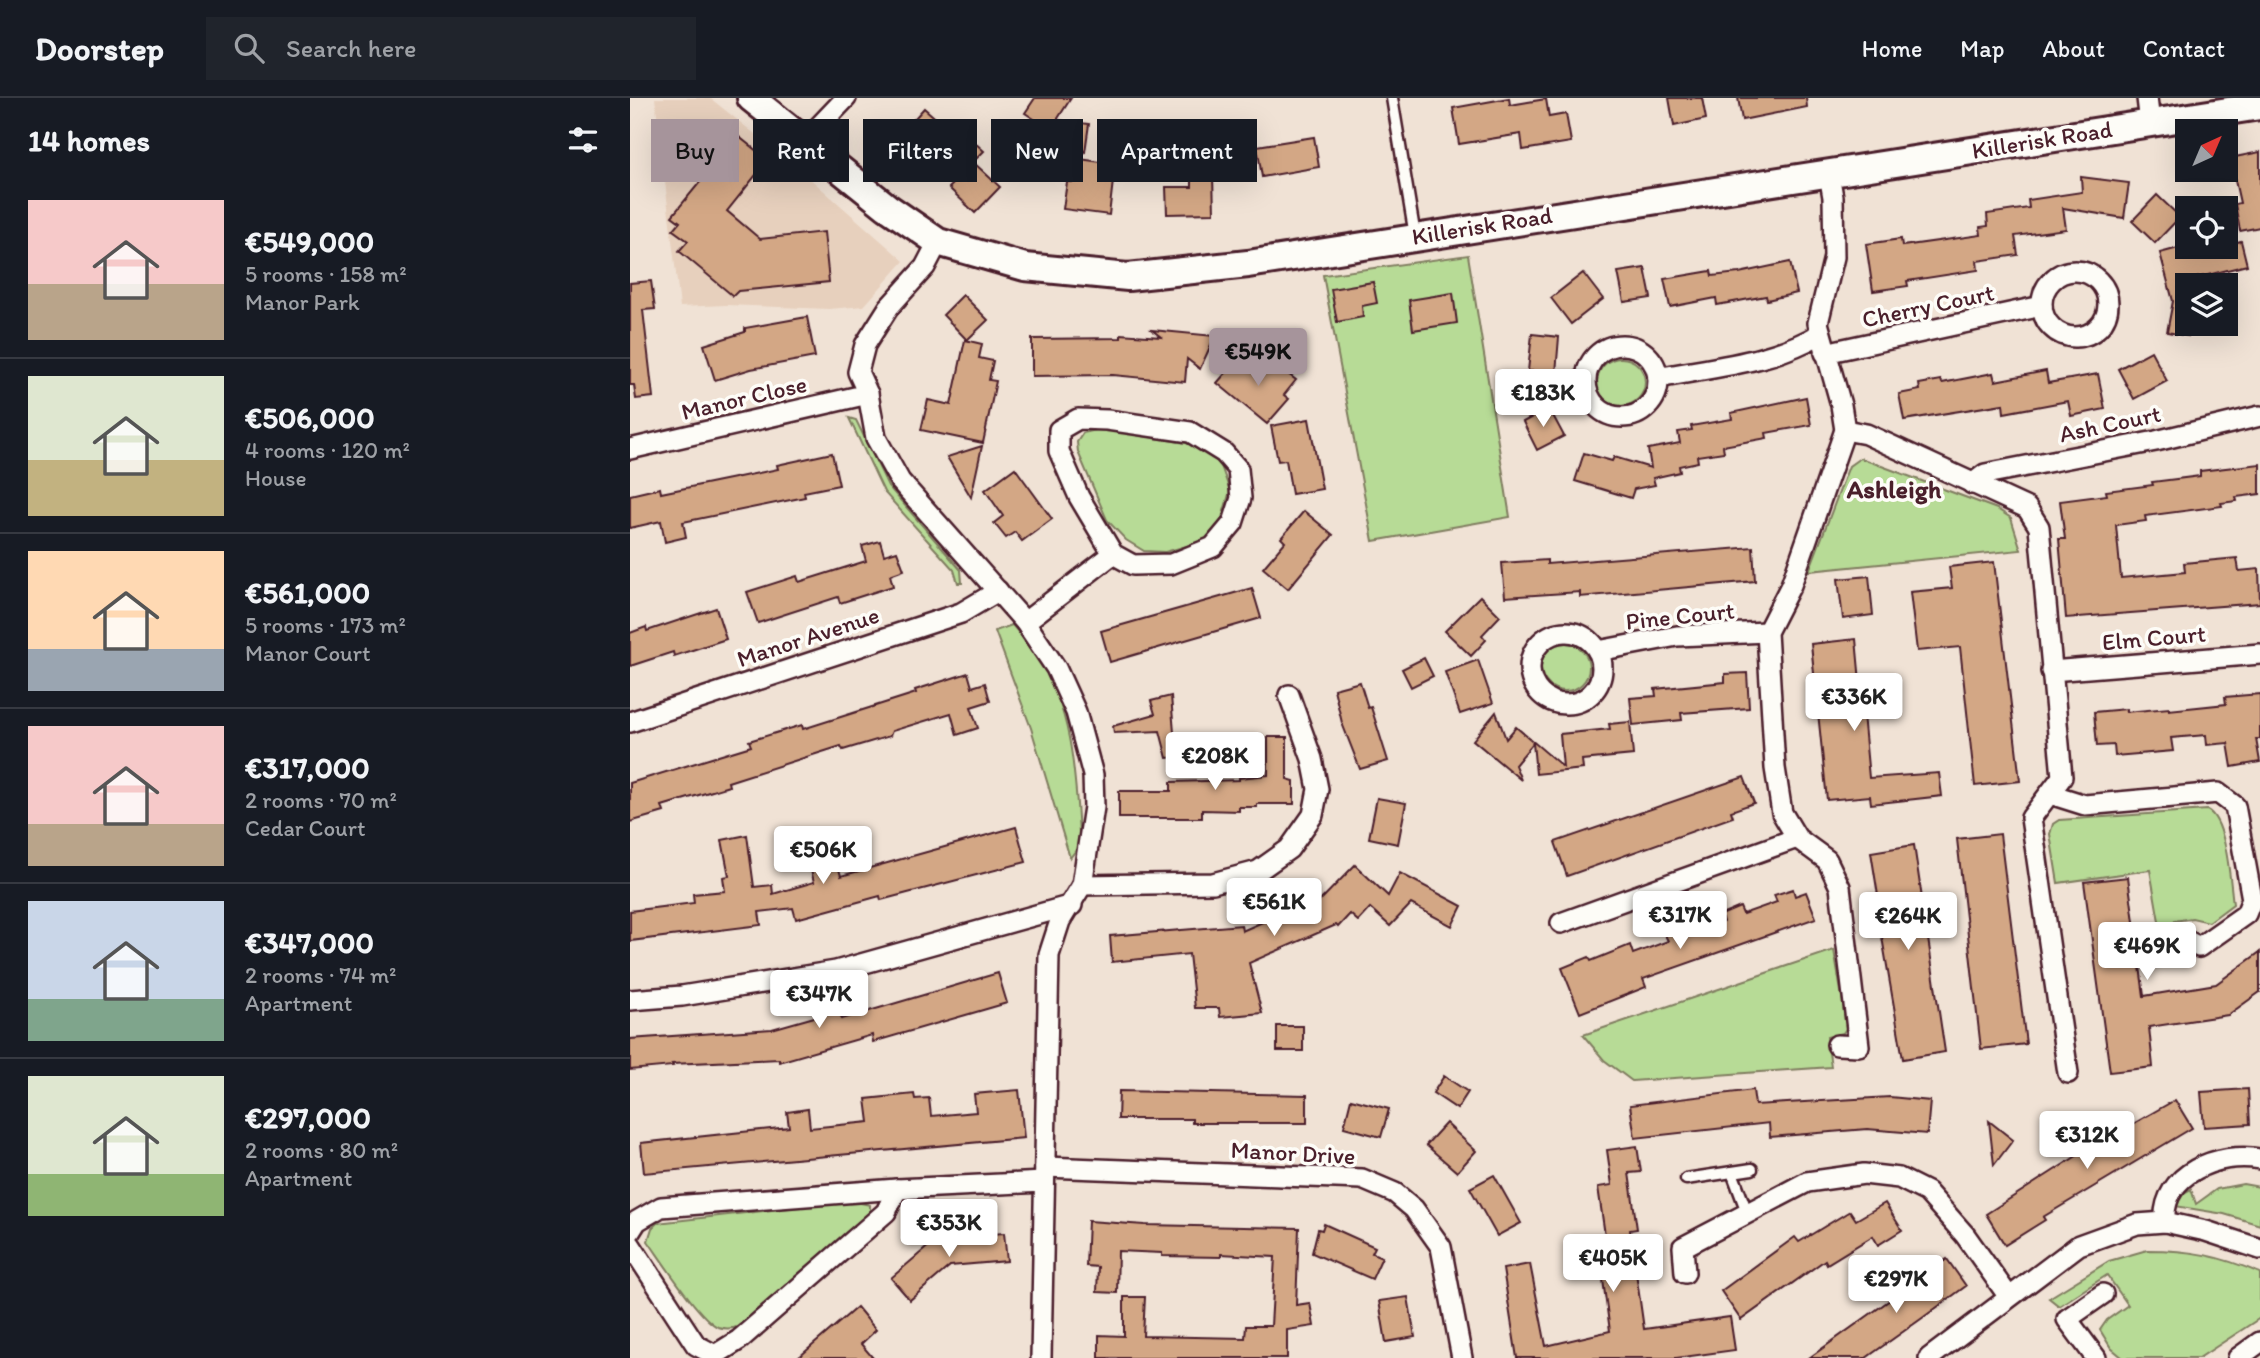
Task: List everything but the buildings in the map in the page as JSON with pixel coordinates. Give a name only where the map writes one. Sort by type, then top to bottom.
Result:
[{"type":"main road","name":"Killerisk Road","points":[[751,98],[777,119]]},
{"type":"main road","name":"Killerisk Road","points":[[849,176],[938,242],[1025,267],[1128,277],[1248,264],[1829,174],[2149,111],[2260,106]]},
{"type":"street","points":[[826,119],[846,98]]},
{"type":"street","points":[[1829,174],[1833,197],[1834,257],[1818,323],[1841,405],[1845,430],[1791,584],[1767,632],[1775,768],[1782,813],[1797,838],[1827,860],[1840,887],[1859,1046],[1838,1045]]},
{"type":"street","points":[[938,242],[925,267],[889,307],[866,345],[858,372],[869,394],[876,438],[900,481],[1025,622],[1056,668],[1076,712],[1093,775],[1094,807],[1082,885],[1060,922],[1049,955],[1041,1358]]},
{"type":"street","name":"Cherry Court","points":[[1825,353],[2042,306]]},
{"type":"street","points":[[1658,378],[1774,356],[1800,346],[1820,334]]},
{"type":"street","name":"Manor Close","points":[[630,449],[869,394]]},
{"type":"street","name":"Ash Court","points":[[1972,484],[1985,474],[2156,441],[2260,415]]},
{"type":"street","points":[[1078,419],[1107,420],[1189,432],[1224,453],[1238,469],[1241,498],[1233,523],[1213,547],[1171,564],[1133,565],[1113,554],[1079,497],[1059,451],[1059,430],[1078,419]]},
{"type":"street","points":[[1845,430],[1866,434],[2028,508],[2039,527],[2062,777],[2031,818],[2068,1073]]},
{"type":"street","points":[[1025,622],[1113,554]]},
{"type":"street","name":"Manor Avenue","points":[[630,722],[961,613],[998,591]]},
{"type":"street","name":"Pine Court","points":[[1598,651],[1677,636],[1767,632]]},
{"type":"street","name":"Elm Court","points":[[2051,671],[2260,654]]},
{"type":"street","points":[[1082,885],[1213,883],[1258,871],[1289,849],[1313,815],[1318,789],[1312,759],[1289,695]]},
{"type":"street","points":[[2050,794],[2085,805],[2218,793],[2235,806],[2252,899],[2246,914],[2199,947],[2184,939]]},
{"type":"street","points":[[1561,923],[1797,838]]},
{"type":"street","points":[[630,1000],[682,996],[836,971],[952,936],[1072,905]]},
{"type":"street","points":[[2165,1222],[2164,1209],[2172,1188],[2192,1170],[2220,1161],[2260,1159]]},
{"type":"street","name":"Manor Drive","points":[[630,1232],[637,1221],[661,1207],[897,1189],[1044,1174],[1362,1179],[1395,1193],[1414,1209],[1441,1247],[1462,1358]]},
{"type":"street","points":[[1685,1273],[1683,1247],[1807,1182],[1864,1174],[1899,1178],[1927,1192],[1965,1235],[2009,1297]]},
{"type":"street","points":[[630,1244],[696,1345],[715,1355],[739,1340],[886,1212],[897,1189]]},
{"type":"street","points":[[1929,1358],[2079,1245],[2137,1224],[2165,1222],[2206,1231],[2260,1249]]},
{"type":"street","points":[[2096,1358],[2067,1320],[2103,1294]]},
{"type":"street","points":[[2238,1358],[2260,1342]]},
{"type":"lane","points":[[1392,98],[1416,237]]},
{"type":"lane","points":[[1686,1179],[1752,1169]]},
{"type":"lane","points":[[1732,1172],[1747,1212]]},
{"type":"shaded area","points":[[655,98],[710,98],[736,119],[658,119]]},
{"type":"shaded area","points":[[739,121],[753,133],[753,182],[814,182],[904,261],[864,306],[829,309],[726,305],[680,307],[665,182],[739,182]]},
{"type":"green space","points":[[1468,255],[1510,517],[1373,541],[1323,275]]},
{"type":"green space","points":[[1621,358],[1630,359],[1638,365],[1644,373],[1644,391],[1638,399],[1630,405],[1621,406],[1612,405],[1604,399],[1598,391],[1597,382],[1598,373],[1604,365],[1612,359]]},
{"type":"green space","points":[[849,418],[856,420],[888,486],[961,570],[962,583],[958,583],[954,570],[884,492]]},
{"type":"green space","points":[[1101,429],[1198,445],[1209,452],[1221,466],[1230,491],[1219,528],[1205,541],[1165,552],[1144,551],[1126,540],[1107,520],[1078,452],[1077,442],[1083,433]]},
{"type":"green space","points":[[1860,458],[1997,509],[2011,518],[2021,550],[1809,571],[1849,466]]},
{"type":"green space","points":[[1012,625],[1034,651],[1049,676],[1065,719],[1076,786],[1079,833],[1079,846],[1070,858],[1031,728],[995,631]]},
{"type":"green space","points":[[1565,643],[1582,650],[1589,667],[1582,684],[1565,691],[1548,684],[1541,667],[1548,650]]},
{"type":"green space","points":[[2207,810],[2214,816],[2223,838],[2233,904],[2209,922],[2192,918],[2175,921],[2167,934],[2172,955],[2166,961],[2150,870],[2058,883],[2050,834],[2053,824],[2059,820]]},
{"type":"green space","points":[[1834,950],[1847,1027],[1843,1033],[1827,1037],[1831,1067],[1632,1081],[1604,1060],[1583,1035]]},
{"type":"green space","points":[[2243,1184],[2260,1187],[2260,1225],[2224,1214],[2175,1206],[2178,1196],[2191,1189],[2196,1204],[2217,1189]]},
{"type":"green space","points":[[852,1201],[870,1205],[870,1212],[858,1227],[735,1328],[718,1327],[701,1313],[648,1241],[652,1228],[657,1223]]},
{"type":"green space","points":[[2147,1250],[2205,1255],[2260,1273],[2260,1318],[2199,1358],[2123,1358],[2111,1348],[2100,1330],[2107,1320],[2128,1305],[2107,1275],[2059,1306],[2049,1298],[2109,1261]]},
{"type":"district","name":"Ashleigh","points":[[1894,489]]}]
